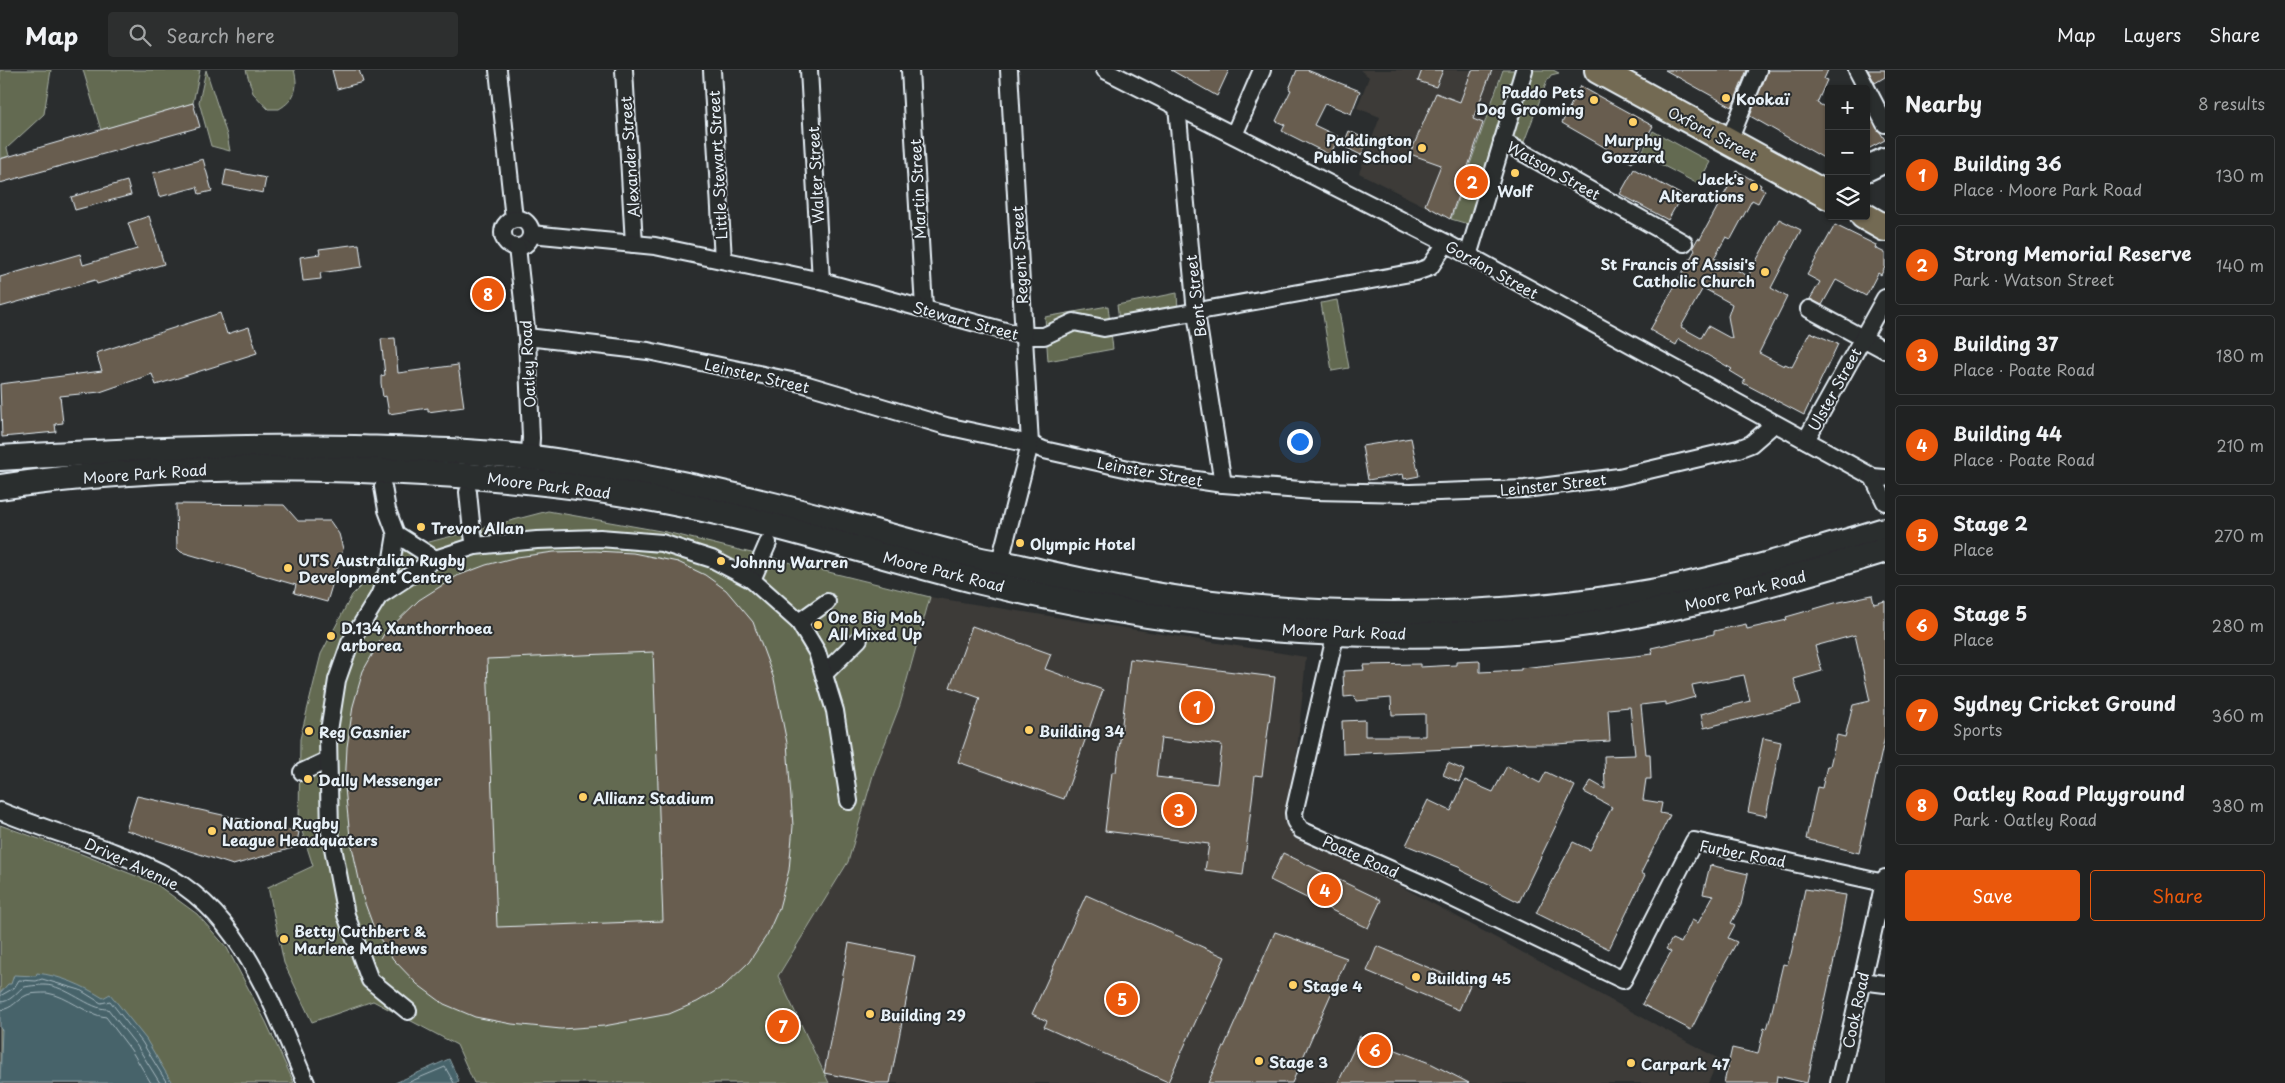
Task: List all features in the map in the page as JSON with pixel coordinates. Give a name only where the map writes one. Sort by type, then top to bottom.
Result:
[{"type":"main road","name":"Oxford Street","points":[[1598,70],[1825,179]]},
{"type":"main road","name":"Oxford Street","points":[[1624,70],[1825,194]]},
{"type":"main road","points":[[1870,167],[1885,160]]},
{"type":"main road","points":[[1870,203],[1885,211]]},
{"type":"main road","points":[[1870,219],[1885,228]]},
{"type":"main road","name":"Moore Park Road","points":[[0,487],[130,472],[265,447],[420,450],[530,458],[635,474],[712,490],[1114,608],[1268,629],[1545,607],[1609,598],[1664,589],[1739,573],[1885,530]]},
{"type":"main road","points":[[0,466],[68,454]]},
{"type":"main road","name":"Moore Park Road","points":[[0,458],[68,454],[193,459],[528,481],[635,495],[997,574]]},
{"type":"main road","name":"Moore Park Road","points":[[1338,623],[1384,634],[1489,632],[1596,622],[1735,594],[1885,550]]},
{"type":"street","points":[[498,70],[514,219]]},
{"type":"street","name":"Alexander Street","points":[[624,70],[634,244]]},
{"type":"street","name":"Little Stewart Street","points":[[712,70],[722,260]]},
{"type":"street","name":"Walter Street","points":[[809,70],[821,281]]},
{"type":"street","name":"Martin Street","points":[[910,70],[924,308]]},
{"type":"street","name":"Regent Street","points":[[997,574],[1030,444],[1009,70]]},
{"type":"street","name":"Gordon Street","points":[[1105,70],[1446,243],[1774,424],[1879,478],[1885,502]]},
{"type":"street","points":[[1234,136],[1262,70]]},
{"type":"street","points":[[1502,141],[1524,70]]},
{"type":"street","points":[[1731,135],[1758,70]]},
{"type":"street","points":[[1857,70],[1885,124]]},
{"type":"street","name":"Bent Street","points":[[1177,106],[1196,313],[1223,484]]},
{"type":"street","name":"Watson Street","points":[[1468,256],[1502,141],[1684,243]]},
{"type":"street","points":[[514,219],[525,221],[531,229],[528,242],[517,247],[507,243],[503,234],[506,225],[514,219]]},
{"type":"street","name":"Stewart Street","points":[[531,234],[655,246],[821,281],[1024,336],[1044,336],[1074,322],[1104,328],[1416,272],[1430,266],[1446,243]]},
{"type":"street","name":"Oatley Road","points":[[517,247],[527,337],[530,458],[528,481]]},
{"type":"street","name":"Ulster Street","points":[[1806,440],[1885,298]]},
{"type":"street","points":[[1809,309],[1885,350]]},
{"type":"street","name":"Leinster Street","points":[[527,337],[648,351],[800,384],[946,426],[1030,444],[1044,450],[1142,472],[1223,484],[1314,491],[1410,493],[1525,489],[1619,477],[1751,444],[1774,424]]},
{"type":"street","points":[[383,487],[387,510],[396,534],[391,564],[379,596],[350,643],[337,680],[328,737],[330,832],[346,915],[370,980],[408,1011]]},
{"type":"street","points":[[468,492],[475,546]]},
{"type":"street","points":[[396,534],[435,559]]},
{"type":"street","points":[[379,596],[435,559],[475,546],[537,540],[600,538],[662,543],[712,559],[752,580],[799,622],[818,652],[835,711],[849,801]]},
{"type":"street","points":[[752,580],[768,544]]},
{"type":"street","points":[[799,622],[827,602]]},
{"type":"street","name":"Poate Road","points":[[1338,623],[1294,813],[1295,821],[1301,830],[1421,883],[1623,980]]},
{"type":"street","points":[[824,674],[858,639]]},
{"type":"street","points":[[302,772],[328,760]]},
{"type":"street","name":"Driver Avenue","points":[[0,811],[24,821],[81,839],[140,863],[184,886],[204,902],[229,930],[250,960],[306,1083]]},
{"type":"street","name":"Furber Road","points":[[1623,980],[1694,841],[1884,880]]},
{"type":"street","name":"Cook Road","points":[[1839,1083],[1884,880]]},
{"type":"street","points":[[1861,981],[1885,984]]},
{"type":"shaded area","name":"Paddington Public School","points":[[1360,70],[1502,70],[1450,219],[1359,173],[1380,117],[1357,108],[1369,77]]},
{"type":"shaded area","points":[[930,597],[1306,657],[1290,826],[1719,1059],[1708,1083],[829,1083],[778,976],[794,952],[874,772],[900,705]]},
{"type":"green space","points":[[0,70],[51,70],[44,114],[7,148],[9,156],[0,159]]},
{"type":"green space","points":[[83,70],[200,70],[193,103],[101,130]]},
{"type":"green space","points":[[206,70],[227,135],[230,151],[211,146],[199,102]]},
{"type":"green space","points":[[246,70],[294,70],[296,87],[289,102],[279,109],[268,109],[253,93]]},
{"type":"green space","points":[[1503,70],[1553,70],[1559,73],[1551,75],[1547,81],[1524,142],[1508,135],[1493,146],[1468,224],[1451,219]]},
{"type":"green space","points":[[1653,131],[1710,162],[1698,184],[1641,154]]},
{"type":"green space","points":[[1177,293],[1178,311],[1119,321],[1117,305]]},
{"type":"green space","points":[[1337,300],[1349,368],[1332,371],[1321,303]]},
{"type":"green space","points":[[1108,306],[1113,349],[1048,361],[1045,317]]},
{"type":"green space","name":"Allianz Stadium","points":[[548,511],[666,532],[930,597],[900,705],[874,772],[848,862],[778,976],[829,1083],[474,1083],[457,1045],[373,1001],[312,1022],[284,963],[268,887],[313,866],[299,822],[300,739],[321,654],[352,595],[367,580],[410,547]]},
{"type":"green space","points":[[0,825],[79,853],[156,884],[197,914],[227,948],[266,1022],[294,1083],[0,1083]]},
{"type":"water","points":[[37,973],[71,982],[103,998],[110,994],[146,1039],[172,1083],[0,1083],[2,1030],[0,1028],[0,993],[8,984],[11,984],[14,975],[36,976]]},
{"type":"water","points":[[449,1059],[459,1081],[455,1083],[395,1083]]},
{"type":"building","points":[[332,70],[359,70],[363,82],[337,89]]},
{"type":"building","points":[[1171,70],[1229,70],[1217,96]]},
{"type":"building","points":[[1297,70],[1307,70],[1360,91],[1351,114],[1325,103],[1314,125],[1339,137],[1330,155],[1282,131],[1285,125],[1276,121],[1291,90],[1289,89]]},
{"type":"building","points":[[1422,70],[1443,70],[1436,87],[1418,81]]},
{"type":"building","points":[[1472,70],[1492,70],[1473,119],[1483,123],[1450,219],[1425,205],[1441,165],[1410,154],[1436,93],[1460,102]]},
{"type":"building","points":[[1665,70],[1747,70],[1732,107]]},
{"type":"building","points":[[1768,70],[1828,70],[1824,79],[1827,80],[1817,103],[1825,107],[1825,159],[1750,116]]},
{"type":"building","points":[[1868,70],[1885,70],[1885,77],[1875,83]]},
{"type":"building","points":[[1580,86],[1653,126],[1632,163],[1562,123]]},
{"type":"building","points":[[193,103],[200,127],[0,183],[0,159]]},
{"type":"building","points":[[1870,116],[1885,140],[1870,148]]},
{"type":"building","points":[[1349,131],[1368,140],[1361,155],[1343,146]]},
{"type":"building","points":[[203,159],[212,191],[199,194],[197,187],[159,197],[153,173]]},
{"type":"building","points":[[1634,169],[1682,195],[1668,220],[1620,194]]},
{"type":"building","points":[[226,170],[266,178],[263,193],[223,185]]},
{"type":"building","points":[[1737,171],[1761,185],[1760,188],[1765,190],[1758,203],[1752,200],[1731,239],[1726,237],[1714,258],[1748,276],[1779,219],[1801,230],[1771,288],[1787,297],[1759,353],[1784,366],[1785,364],[1792,367],[1810,332],[1838,344],[1804,415],[1743,383],[1745,380],[1730,371],[1732,369],[1679,339],[1676,345],[1650,330],[1695,250],[1693,247],[1698,238],[1700,239]],"holes":[[[1703,288],[1732,304],[1728,316],[1732,339],[1708,326],[1701,338],[1681,327]]]},
{"type":"building","points":[[127,181],[131,195],[75,210],[71,197]]},
{"type":"building","points":[[149,216],[164,264],[97,284],[95,280],[0,307],[0,277],[80,254],[83,265],[137,249],[128,223]]},
{"type":"building","points":[[1835,225],[1876,245],[1875,248],[1885,253],[1885,267],[1881,275],[1878,273],[1866,296],[1836,280],[1822,305],[1810,299],[1820,282],[1807,275]]},
{"type":"building","points":[[359,244],[362,267],[320,273],[321,279],[303,281],[300,257],[320,254],[319,249]]},
{"type":"building","points":[[220,313],[227,334],[249,327],[257,353],[156,385],[152,374],[100,392],[60,396],[63,423],[55,424],[56,432],[2,437],[0,384],[102,371],[96,353]]},
{"type":"building","points":[[395,338],[398,373],[458,365],[464,407],[428,412],[428,408],[389,414],[386,396],[383,397],[381,383],[381,376],[385,375],[381,339]]},
{"type":"building","points":[[1411,438],[1419,476],[1404,479],[1403,474],[1368,480],[1362,446]]},
{"type":"building","name":"UTS Australian Rugby Development Centre","points":[[176,504],[284,505],[298,521],[330,521],[339,534],[343,549],[327,602],[294,593],[296,585],[181,552],[177,548]]},
{"type":"building","points":[[595,551],[633,553],[678,562],[705,575],[726,590],[753,622],[774,679],[787,743],[793,826],[789,870],[779,908],[767,935],[749,962],[724,986],[697,1002],[669,1014],[604,1026],[561,1029],[512,1024],[475,1017],[444,1004],[417,984],[393,959],[375,931],[363,898],[350,837],[345,788],[347,747],[353,706],[363,671],[384,634],[419,600],[457,576],[486,565],[517,557],[554,552]],"holes":[[[653,652],[663,921],[497,927],[487,659]]]},
{"type":"building","points":[[1872,595],[1874,604],[1885,601],[1885,737],[1859,853],[1806,839],[1817,787],[1822,788],[1827,766],[1830,766],[1837,735],[1845,737],[1853,705],[1870,701],[1855,635],[1815,646],[1822,671],[1794,679],[1801,704],[1704,728],[1701,714],[1750,701],[1744,675],[1692,685],[1695,697],[1666,705],[1666,702],[1641,705],[1646,754],[1650,754],[1651,779],[1646,779],[1643,800],[1662,803],[1660,813],[1670,815],[1641,873],[1645,875],[1609,949],[1536,913],[1573,842],[1590,850],[1612,807],[1584,792],[1591,781],[1605,789],[1604,756],[1635,755],[1630,707],[1608,709],[1610,741],[1555,744],[1525,743],[1470,747],[1472,748],[1343,754],[1342,721],[1365,720],[1365,736],[1425,736],[1425,714],[1392,715],[1391,698],[1356,701],[1355,696],[1344,697],[1343,671],[1364,670],[1363,665],[1420,664],[1420,667],[1456,665],[1456,662],[1480,661],[1480,672],[1521,670],[1521,668],[1653,654],[1651,648],[1714,634],[1714,631],[1746,624],[1747,629],[1787,620],[1786,617]]},
{"type":"building","name":"Building 34","points":[[972,626],[1051,654],[1045,669],[1103,690],[1064,799],[958,762],[980,698],[950,687]]},
{"type":"building","points":[[1130,659],[1275,677],[1262,776],[1255,775],[1243,875],[1205,870],[1209,844],[1105,831],[1112,772],[1116,772]],"holes":[[[1161,738],[1222,745],[1217,784],[1156,777]]]},
{"type":"building","points":[[1763,738],[1781,742],[1766,816],[1748,812]]},
{"type":"building","points":[[1448,763],[1464,770],[1459,782],[1443,775]]},
{"type":"building","points":[[1507,766],[1540,783],[1546,772],[1575,786],[1519,902],[1491,888],[1493,886],[1460,870],[1461,867],[1406,845],[1428,800],[1451,811],[1465,780],[1493,792]]},
{"type":"building","name":"National Rugby League Headquaters","points":[[137,796],[299,832],[296,847],[233,865],[126,830]]},
{"type":"building","points":[[1283,853],[1381,900],[1368,928],[1270,880]]},
{"type":"building","points":[[1710,865],[1748,874],[1741,905],[1731,923],[1735,925],[1728,938],[1737,942],[1691,1030],[1642,1004],[1671,952],[1666,949],[1672,939],[1681,943],[1692,920],[1698,923],[1713,896],[1703,894]]},
{"type":"building","points":[[1805,889],[1846,895],[1838,942],[1807,1083],[1777,1076],[1776,1083],[1724,1083],[1732,1048],[1758,1054],[1764,1028],[1767,1029],[1771,1015],[1783,964],[1787,965],[1791,954]]},
{"type":"building","points":[[1086,895],[1225,957],[1168,1082],[1044,1027],[1047,1021],[1032,1014]]},
{"type":"building","points":[[1275,932],[1347,958],[1292,1083],[1208,1083]]},
{"type":"building","name":"Building 29","points":[[849,943],[915,956],[890,1083],[874,1083],[824,1073]]},
{"type":"building","name":"Building 45","points":[[1377,946],[1470,985],[1459,1010],[1367,971]]},
{"type":"building","points":[[1360,1036],[1432,1064],[1469,1083],[1338,1083]]},
{"type":"place","name":"Kookaï","points":[[1726,98]]},
{"type":"place","name":"Paddo Pets Dog Grooming","points":[[1594,100]]},
{"type":"place","name":"Murphy Gozzard","points":[[1633,122]]},
{"type":"place","name":"Paddington Public School","points":[[1422,148]]},
{"type":"place","name":"Wolf","points":[[1515,173]]},
{"type":"place","name":"Strong Memorial Reserve","points":[[1472,182]]},
{"type":"place","name":"Jack's Alterations","points":[[1754,187]]},
{"type":"place","name":"St Francis of Assisi's Catholic Church","points":[[1765,272]]},
{"type":"place","name":"Oatley Road Playground","points":[[488,294]]},
{"type":"place","name":"Trevor Allan","points":[[421,527]]},
{"type":"place","name":"Olympic Hotel","points":[[1020,543]]},
{"type":"place","name":"Johnny Warren","points":[[721,561]]},
{"type":"place","name":"UTS Australian Rugby Development Centre","points":[[288,568]]},
{"type":"place","name":"One Big Mob, All Mixed Up","points":[[818,625]]},
{"type":"place","name":"D.134 Xanthorrhoea arborea","points":[[331,636]]},
{"type":"place","name":"Building 36","points":[[1197,707]]},
{"type":"place","name":"Building 34","points":[[1029,730]]},
{"type":"place","name":"Reg Gasnier","points":[[309,731]]},
{"type":"place","name":"Dally Messenger","points":[[308,779]]},
{"type":"place","name":"Allianz Stadium","points":[[583,797]]},
{"type":"place","name":"Building 37","points":[[1179,810]]},
{"type":"place","name":"National Rugby League Headquaters","points":[[212,831]]},
{"type":"place","name":"Building 44","points":[[1325,890]]},
{"type":"place","name":"Betty Cuthbert & Marlene Mathews","points":[[284,939]]},
{"type":"place","name":"Building 45","points":[[1416,977]]},
{"type":"place","name":"Stage 4","points":[[1293,985]]},
{"type":"place","name":"Stage 2","points":[[1122,999]]},
{"type":"place","name":"Building 29","points":[[870,1014]]},
{"type":"place","name":"Sydney Cricket Ground","points":[[783,1026]]},
{"type":"place","name":"Stage 5","points":[[1375,1050]]},
{"type":"place","name":"Stage 3","points":[[1259,1061]]},
{"type":"place","name":"Carpark 47","points":[[1631,1063]]}]
